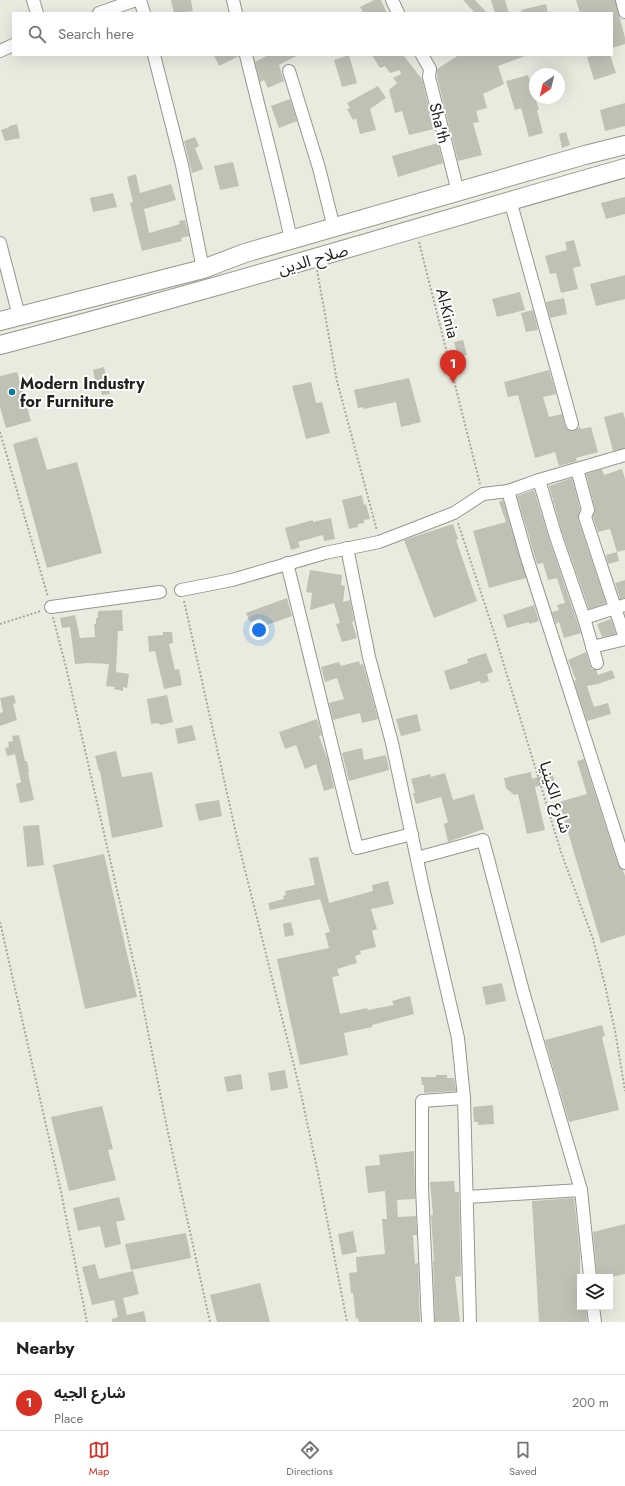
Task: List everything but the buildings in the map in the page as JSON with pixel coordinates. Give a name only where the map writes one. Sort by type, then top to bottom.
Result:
[{"type":"highway","name":"صلاح الدين","points":[[0,321],[80,302],[203,269],[245,253],[625,145]]},
{"type":"highway","name":"صلاح الدين","points":[[0,345],[101,319],[247,278],[510,200],[625,168]]},
{"type":"highway","points":[[245,253],[252,268],[251,274],[247,278]]},
{"type":"street","points":[[34,0],[36,12]]},
{"type":"street","points":[[102,12],[136,0]]},
{"type":"street","points":[[140,0],[144,12]]},
{"type":"street","points":[[233,0],[236,12]]},
{"type":"street","points":[[392,0],[398,12]]},
{"type":"street","points":[[622,0],[625,12]]},
{"type":"street","points":[[0,51],[12,45]]},
{"type":"street","points":[[154,56],[182,165],[203,269]]},
{"type":"street","points":[[246,56],[280,189],[291,240]]},
{"type":"street","name":"Sha'th","points":[[423,56],[430,69],[429,77],[458,192]]},
{"type":"street","points":[[289,72],[319,168],[334,228]]},
{"type":"street","points":[[510,200],[572,424]]},
{"type":"street","points":[[0,243],[18,316]]},
{"type":"street","points":[[182,590],[232,580],[325,553],[380,542],[454,513],[483,494],[508,491],[539,480],[625,455]]},
{"type":"street","points":[[577,469],[588,510],[585,517],[620,606],[625,639],[592,647]]},
{"type":"street","points":[[539,480],[556,537],[584,618],[597,663]]},
{"type":"street","points":[[508,491],[527,558],[625,863]]},
{"type":"street","points":[[347,548],[370,657],[392,743],[458,1038],[464,1098],[470,1322]]},
{"type":"street","points":[[287,563],[357,848],[412,834]]},
{"type":"street","points":[[51,608],[160,592]]},
{"type":"street","points":[[584,618],[620,606]]},
{"type":"street","points":[[417,858],[483,840],[524,995],[581,1190],[590,1274]]},
{"type":"street","points":[[428,1322],[422,1188],[422,1101],[464,1098]]},
{"type":"street","points":[[467,1197],[581,1190]]},
{"type":"street","points":[[593,1310],[595,1322]]},
{"type":"path","name":"Al-Kinia","points":[[416,229],[483,494]]},
{"type":"path","points":[[315,258],[337,381],[380,542]]},
{"type":"path","points":[[0,432],[51,608],[66,667],[139,986],[167,1128],[210,1322]]},
{"type":"path","name":"شارع الكينيا","points":[[454,513],[493,629],[562,852],[593,939],[615,1031],[625,1091]]},
{"type":"path","points":[[182,590],[238,842],[301,1094],[347,1322]]},
{"type":"path","points":[[0,624],[51,608]]},
{"type":"path","points":[[0,922],[58,1180],[88,1322]]},
{"type":"place","name":"شارع الجيه","points":[[453,383]]},
{"type":"place","name":"Modern Industry for Furniture","points":[[12,392]]}]
